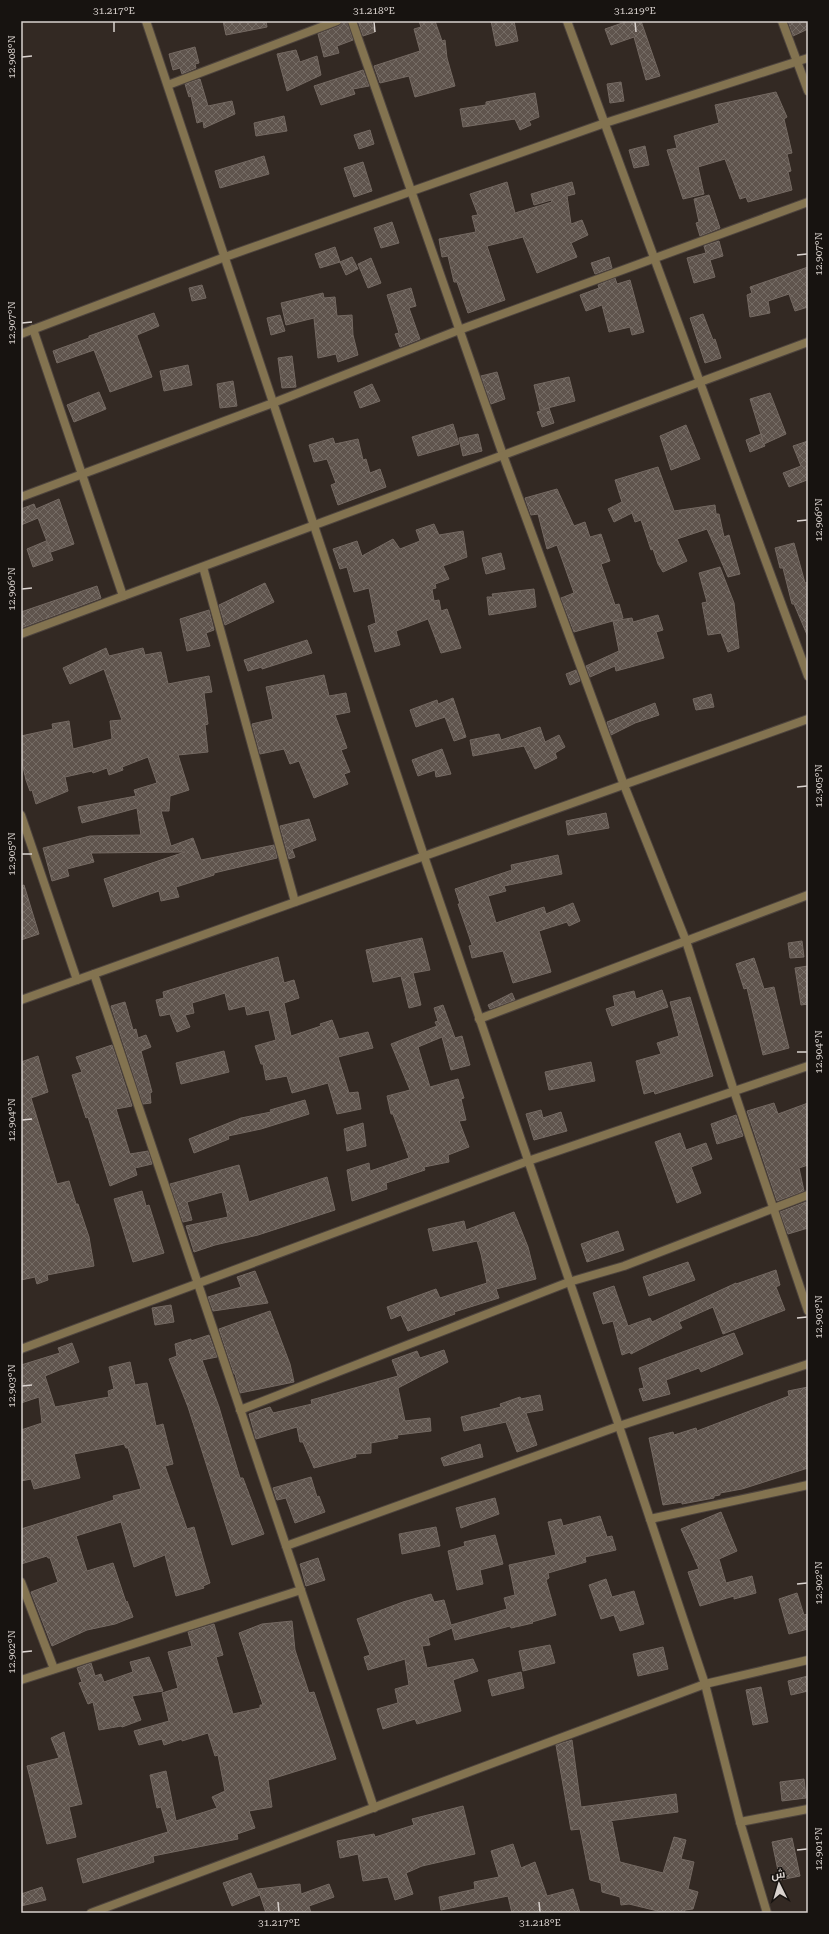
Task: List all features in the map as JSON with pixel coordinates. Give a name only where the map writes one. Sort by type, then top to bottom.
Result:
[{"type":"street","points":[[146,21],[424,856],[619,1426],[705,1684],[740,1822],[767,1913]]},
{"type":"street","points":[[168,85],[337,21]]},
{"type":"street","points":[[352,21],[503,455],[624,785],[686,941],[734,1091],[775,1208],[808,1311]]},
{"type":"street","points":[[567,21],[808,676]]},
{"type":"street","points":[[782,21],[808,91]]},
{"type":"street","points":[[21,334],[225,257],[605,123],[808,58]]},
{"type":"street","points":[[21,497],[273,403],[460,330],[654,260],[808,202]]},
{"type":"street","points":[[33,329],[123,596]]},
{"type":"street","points":[[21,634],[808,342]]},
{"type":"street","points":[[203,567],[295,902]]},
{"type":"street","points":[[21,1000],[808,719]]},
{"type":"street","points":[[21,815],[77,980]]},
{"type":"street","points":[[479,1019],[808,895]]},
{"type":"street","points":[[94,974],[374,1808]]},
{"type":"street","points":[[21,1349],[528,1161],[808,1066]]},
{"type":"street","points":[[240,1410],[569,1282],[624,1266],[808,1195]]},
{"type":"street","points":[[286,1546],[619,1426],[808,1364]]},
{"type":"street","points":[[650,1519],[808,1485]]},
{"type":"street","points":[[21,1582],[54,1669]]},
{"type":"street","points":[[21,1680],[301,1590]]},
{"type":"street","points":[[91,1913],[705,1684],[808,1660]]},
{"type":"street","points":[[740,1822],[808,1809]]},
{"type":"building","points":[[223,21],[266,21],[267,27],[226,35]]},
{"type":"building","points":[[342,21],[347,21],[353,40],[337,46],[339,53],[324,57],[318,34],[339,26]]},
{"type":"building","points":[[358,21],[371,21],[375,32],[363,36]]},
{"type":"building","points":[[419,21],[435,21],[442,41],[445,40],[447,58],[455,86],[415,97],[409,76],[380,83],[374,66],[420,51],[414,29],[421,27]]},
{"type":"building","points":[[491,21],[514,21],[518,41],[496,46]]},
{"type":"building","points":[[628,21],[641,21],[660,76],[646,80],[634,37],[611,45],[605,29]]},
{"type":"building","points":[[788,21],[808,21],[808,29],[793,36]]},
{"type":"building","points":[[195,47],[199,63],[195,64],[196,68],[182,74],[180,68],[173,70],[169,54]]},
{"type":"building","points":[[296,50],[300,62],[317,56],[321,75],[287,91],[277,54]]},
{"type":"building","points":[[363,70],[369,86],[353,89],[355,94],[321,105],[314,86]]},
{"type":"building","points":[[200,79],[208,106],[232,101],[235,114],[204,128],[203,121],[197,123],[191,96],[189,97],[185,84]]},
{"type":"building","points":[[621,82],[624,101],[610,103],[607,84]]},
{"type":"building","points":[[776,92],[787,117],[784,119],[792,153],[787,154],[791,171],[788,172],[792,190],[748,202],[746,197],[740,199],[725,159],[698,167],[704,194],[683,199],[667,150],[677,148],[674,136],[719,123],[715,105]]},
{"type":"building","points":[[535,93],[539,117],[529,121],[531,125],[520,130],[515,119],[463,127],[460,109],[486,105],[486,102]]},
{"type":"building","points":[[284,116],[287,131],[256,136],[254,123]]},
{"type":"building","points":[[370,130],[374,144],[359,149],[354,135]]},
{"type":"building","points":[[645,146],[649,165],[634,168],[629,150]]},
{"type":"building","points":[[264,156],[269,174],[220,188],[215,171]]},
{"type":"building","points":[[363,162],[372,191],[354,197],[344,168]]},
{"type":"building","points":[[507,182],[515,213],[552,202],[551,200],[534,205],[531,194],[572,182],[575,194],[567,196],[571,224],[582,220],[588,235],[571,243],[577,257],[537,273],[523,237],[487,246],[505,300],[468,313],[457,282],[454,282],[448,256],[442,257],[439,239],[476,232],[472,216],[478,215],[470,194]]},
{"type":"building","points":[[709,195],[720,228],[700,236],[696,223],[699,222],[694,199]]},
{"type":"building","points":[[392,222],[399,243],[381,248],[374,228]]},
{"type":"building","points":[[719,241],[723,256],[710,260],[715,277],[694,283],[687,258],[706,253],[704,246]]},
{"type":"building","points":[[335,247],[340,262],[320,268],[315,254]]},
{"type":"building","points":[[352,257],[358,269],[346,275],[340,262]]},
{"type":"building","points":[[609,257],[612,268],[595,274],[591,263]]},
{"type":"building","points":[[371,258],[381,283],[368,288],[358,264]]},
{"type":"building","points":[[808,267],[808,307],[795,311],[789,294],[768,301],[770,313],[750,317],[747,295],[752,293],[750,287]]},
{"type":"building","points":[[615,278],[617,284],[630,280],[644,332],[632,335],[630,327],[609,332],[602,305],[586,311],[580,295],[599,288],[598,285]]},
{"type":"building","points":[[202,285],[206,298],[192,301],[189,288]]},
{"type":"building","points":[[411,288],[416,306],[409,308],[420,339],[400,347],[395,334],[399,333],[387,295]]},
{"type":"building","points":[[323,293],[324,298],[335,297],[337,316],[352,315],[353,335],[358,355],[338,362],[336,354],[318,358],[314,318],[286,325],[281,303]]},
{"type":"building","points":[[154,313],[159,326],[137,335],[152,377],[110,392],[94,350],[57,363],[53,351],[89,338],[89,336]]},
{"type":"building","points":[[703,314],[713,340],[715,339],[721,358],[705,363],[690,318]]},
{"type":"building","points":[[280,315],[285,331],[271,335],[267,318]]},
{"type":"building","points":[[292,356],[296,387],[282,388],[278,358]]},
{"type":"building","points":[[188,365],[192,385],[164,391],[160,371]]},
{"type":"building","points":[[497,372],[505,399],[491,404],[481,376]]},
{"type":"building","points":[[569,377],[575,401],[540,410],[534,385]]},
{"type":"building","points":[[233,381],[237,406],[220,408],[217,384]]},
{"type":"building","points":[[372,384],[380,401],[360,408],[354,392]]},
{"type":"building","points":[[99,392],[106,409],[74,422],[67,405]]},
{"type":"building","points":[[770,393],[786,434],[764,444],[765,446],[750,452],[746,440],[761,434],[750,399]]},
{"type":"building","points":[[549,408],[554,423],[542,427],[537,412]]},
{"type":"building","points":[[453,424],[459,444],[418,456],[412,437]]},
{"type":"building","points":[[686,425],[700,459],[671,470],[660,436]]},
{"type":"building","points":[[478,434],[482,451],[463,456],[459,438]]},
{"type":"building","points":[[333,438],[335,444],[358,439],[363,460],[366,459],[370,473],[380,469],[386,487],[338,505],[331,485],[336,483],[327,459],[314,462],[309,445]]},
{"type":"building","points":[[808,441],[808,481],[807,480],[789,487],[783,473],[801,466],[793,446]]},
{"type":"building","points":[[658,467],[674,511],[715,505],[716,514],[719,514],[724,537],[729,535],[740,574],[728,577],[707,529],[677,539],[687,561],[663,572],[658,564],[653,549],[651,550],[641,520],[635,522],[632,513],[614,522],[608,509],[622,502],[615,480]]},
{"type":"building","points":[[557,489],[574,526],[585,522],[590,537],[601,534],[610,561],[601,564],[615,605],[619,604],[623,618],[574,632],[561,598],[574,593],[557,545],[547,549],[538,514],[531,515],[525,498]]},
{"type":"building","points":[[59,499],[74,544],[51,552],[38,518],[21,525],[21,509],[34,504],[36,509]]},
{"type":"building","points":[[434,524],[439,535],[463,531],[467,557],[443,566],[449,579],[435,584],[436,588],[432,589],[434,601],[439,600],[441,611],[447,609],[461,648],[441,653],[428,619],[396,631],[400,645],[375,652],[368,626],[376,623],[369,588],[354,592],[347,567],[340,569],[333,549],[357,541],[362,556],[393,539],[400,549],[420,541],[416,530]]},
{"type":"building","points":[[46,541],[53,560],[33,567],[27,549]]},
{"type":"building","points":[[794,543],[805,583],[808,582],[808,637],[794,604],[792,604],[783,568],[780,568],[775,548]]},
{"type":"building","points":[[501,553],[505,569],[486,574],[482,558]]},
{"type":"building","points":[[720,567],[734,603],[739,648],[728,652],[721,633],[708,635],[702,603],[707,602],[699,573]]},
{"type":"building","points":[[265,583],[274,602],[225,625],[219,605]]},
{"type":"building","points":[[97,586],[101,598],[21,628],[21,612]]},
{"type":"building","points":[[534,589],[536,607],[489,615],[487,597],[493,597],[492,594]]},
{"type":"building","points":[[209,610],[214,630],[206,633],[210,646],[187,651],[180,619]]},
{"type":"building","points":[[658,615],[663,630],[656,632],[664,658],[616,671],[615,666],[590,677],[586,666],[619,651],[613,621],[632,618],[633,622]]},
{"type":"building","points":[[307,640],[312,653],[262,669],[262,667],[248,671],[244,660]]},
{"type":"building","points":[[106,648],[109,656],[143,648],[145,655],[161,652],[168,684],[209,676],[212,692],[204,693],[208,724],[205,725],[208,752],[178,755],[189,790],[170,796],[169,811],[161,811],[171,846],[193,838],[201,860],[274,845],[277,858],[214,873],[214,875],[176,887],[179,897],[161,901],[159,891],[113,907],[104,879],[185,852],[91,853],[94,862],[67,869],[69,876],[52,881],[43,848],[90,836],[141,835],[137,808],[82,823],[78,807],[136,796],[134,790],[157,783],[148,757],[122,767],[123,770],[109,775],[107,768],[93,773],[92,771],[65,777],[68,791],[36,804],[32,790],[30,791],[21,758],[21,736],[53,729],[52,724],[69,721],[73,749],[112,739],[110,721],[122,720],[104,669],[70,684],[63,668]]},
{"type":"building","points":[[576,670],[580,681],[570,685],[566,674]]},
{"type":"building","points":[[324,675],[329,696],[346,693],[350,712],[335,715],[347,748],[341,750],[350,772],[344,774],[348,784],[314,798],[299,761],[290,764],[284,749],[260,754],[252,724],[273,719],[266,687]]},
{"type":"building","points":[[711,694],[714,707],[696,710],[693,699]]},
{"type":"building","points":[[453,698],[466,737],[454,741],[445,717],[416,727],[410,710],[437,700],[438,704]]},
{"type":"building","points":[[655,703],[659,715],[635,723],[611,735],[607,722]]},
{"type":"building","points":[[540,727],[545,742],[559,735],[565,747],[555,753],[557,758],[535,769],[524,746],[473,756],[470,740],[499,734],[501,740]]},
{"type":"building","points":[[442,749],[451,774],[436,777],[435,770],[418,776],[412,760]]},
{"type":"building","points":[[606,813],[609,828],[568,835],[566,821]]},
{"type":"building","points":[[309,819],[316,840],[292,849],[295,857],[289,859],[280,826]]},
{"type":"building","points":[[558,855],[562,874],[504,886],[506,891],[488,896],[496,923],[544,907],[546,914],[573,903],[580,921],[569,926],[567,922],[539,931],[551,972],[513,983],[503,951],[472,958],[469,946],[472,945],[458,904],[460,904],[455,889],[512,870],[511,865]]},
{"type":"building","points":[[24,885],[39,934],[21,940],[21,886]]},
{"type":"building","points":[[422,938],[430,970],[413,973],[421,1005],[409,1008],[401,976],[373,982],[366,950]]},
{"type":"building","points":[[802,941],[804,957],[790,958],[788,943]]},
{"type":"building","points":[[278,957],[284,983],[294,980],[299,998],[284,1003],[291,1036],[321,1026],[320,1024],[332,1020],[339,1039],[368,1032],[373,1048],[338,1057],[349,1093],[358,1092],[361,1109],[337,1114],[328,1083],[292,1093],[287,1076],[266,1080],[263,1064],[261,1064],[255,1046],[276,1040],[269,1010],[247,1015],[245,1006],[229,1010],[225,993],[192,1003],[194,1013],[185,1015],[190,1027],[177,1032],[170,1014],[160,1016],[156,1000],[164,998],[163,992]]},
{"type":"building","points":[[754,958],[764,989],[774,987],[789,1048],[763,1055],[747,988],[744,989],[736,964]]},
{"type":"building","points":[[808,966],[808,1004],[801,1005],[795,968]]},
{"type":"building","points":[[662,990],[668,1007],[612,1026],[606,1009],[615,1006],[613,996],[634,991],[636,999]]},
{"type":"building","points":[[512,993],[515,1000],[490,1009],[488,1005]]},
{"type":"building","points":[[690,997],[713,1076],[655,1094],[654,1091],[644,1094],[636,1061],[661,1054],[657,1043],[679,1036],[670,1002]]},
{"type":"building","points":[[125,1002],[133,1030],[136,1029],[138,1038],[146,1035],[151,1047],[141,1051],[152,1092],[150,1093],[151,1103],[143,1104],[111,1006]]},
{"type":"building","points":[[443,1005],[455,1038],[462,1036],[470,1065],[451,1070],[442,1037],[418,1047],[430,1087],[458,1079],[464,1098],[461,1099],[466,1120],[459,1121],[469,1147],[448,1155],[449,1162],[424,1167],[425,1170],[386,1183],[387,1189],[352,1201],[347,1170],[369,1163],[370,1171],[409,1158],[393,1114],[391,1114],[387,1096],[410,1090],[391,1044],[437,1026],[435,1022],[438,1021],[434,1008]]},
{"type":"building","points":[[112,1045],[132,1106],[116,1109],[130,1154],[148,1151],[152,1164],[135,1168],[137,1175],[110,1186],[88,1117],[86,1118],[72,1075],[82,1072],[76,1057]]},
{"type":"building","points":[[224,1051],[229,1072],[181,1084],[176,1063]]},
{"type":"building","points":[[38,1056],[48,1092],[31,1098],[57,1184],[69,1181],[76,1204],[78,1204],[89,1237],[94,1266],[47,1275],[48,1280],[37,1284],[35,1277],[21,1280],[21,1062]]},
{"type":"building","points":[[591,1062],[595,1081],[549,1090],[545,1072]]},
{"type":"building","points":[[305,1100],[309,1114],[261,1129],[228,1136],[229,1139],[194,1153],[189,1139],[241,1118],[271,1112],[270,1110]]},
{"type":"building","points":[[774,1103],[778,1114],[808,1103],[808,1165],[799,1168],[804,1191],[777,1201],[747,1111]]},
{"type":"building","points":[[541,1110],[543,1118],[561,1112],[567,1131],[534,1140],[526,1114]]},
{"type":"building","points":[[736,1115],[743,1136],[717,1144],[711,1124]]},
{"type":"building","points":[[363,1123],[366,1146],[347,1151],[344,1129]]},
{"type":"building","points":[[680,1133],[686,1150],[706,1143],[712,1159],[691,1167],[701,1193],[677,1203],[655,1142]]},
{"type":"building","points":[[239,1165],[249,1202],[327,1177],[335,1210],[258,1235],[215,1245],[194,1252],[186,1226],[228,1217],[222,1192],[187,1202],[192,1220],[183,1222],[170,1184]]},
{"type":"building","points":[[142,1191],[146,1206],[149,1205],[164,1253],[133,1262],[114,1199]]},
{"type":"building","points":[[806,1202],[808,1228],[788,1234],[780,1212]]},
{"type":"building","points":[[514,1212],[528,1247],[536,1279],[496,1289],[499,1298],[454,1312],[455,1314],[408,1331],[401,1315],[391,1319],[387,1307],[436,1289],[440,1298],[487,1283],[477,1241],[433,1251],[428,1229],[464,1221],[466,1230]]},
{"type":"building","points":[[618,1231],[624,1250],[587,1262],[581,1244]]},
{"type":"building","points":[[688,1262],[695,1280],[649,1296],[643,1277]]},
{"type":"building","points":[[776,1270],[780,1285],[776,1287],[785,1310],[723,1334],[713,1307],[679,1322],[682,1328],[631,1354],[630,1352],[622,1355],[613,1321],[603,1324],[593,1293],[614,1286],[628,1326],[650,1318],[652,1322],[736,1283]]},
{"type":"building","points":[[255,1271],[268,1303],[213,1311],[208,1297],[241,1287],[237,1277]]},
{"type":"building","points":[[171,1305],[174,1322],[155,1325],[152,1308]]},
{"type":"building","points":[[270,1311],[290,1364],[294,1382],[240,1393],[219,1329]]},
{"type":"building","points":[[734,1333],[743,1354],[701,1372],[699,1368],[666,1380],[670,1394],[643,1401],[639,1389],[644,1388],[639,1368]]},
{"type":"building","points":[[209,1335],[217,1357],[202,1360],[219,1407],[240,1478],[243,1478],[264,1534],[232,1545],[188,1407],[169,1359],[177,1356],[175,1344]]},
{"type":"building","points":[[72,1343],[79,1362],[45,1376],[55,1407],[109,1397],[108,1391],[114,1389],[109,1367],[130,1362],[135,1385],[147,1383],[156,1426],[163,1424],[173,1464],[165,1466],[187,1529],[194,1527],[210,1583],[203,1586],[204,1588],[176,1596],[165,1555],[134,1567],[121,1522],[76,1536],[87,1571],[113,1563],[126,1602],[127,1601],[133,1617],[115,1624],[87,1630],[52,1646],[31,1592],[58,1582],[50,1558],[47,1556],[21,1564],[21,1529],[114,1500],[113,1496],[141,1489],[128,1448],[126,1448],[124,1444],[74,1454],[80,1478],[34,1489],[31,1479],[21,1481],[21,1430],[42,1423],[39,1397],[21,1403],[21,1365],[60,1353],[58,1348]]},
{"type":"building","points":[[444,1350],[448,1362],[398,1388],[405,1421],[430,1418],[431,1431],[397,1435],[398,1438],[371,1443],[371,1453],[355,1454],[356,1457],[314,1468],[303,1442],[300,1442],[297,1427],[256,1439],[249,1414],[270,1407],[273,1413],[312,1404],[311,1400],[398,1376],[392,1360],[417,1351],[420,1358]]},
{"type":"building","points":[[808,1387],[808,1468],[742,1489],[720,1493],[720,1495],[714,1496],[714,1498],[682,1504],[682,1502],[663,1505],[649,1438],[673,1432],[674,1435],[696,1428],[697,1431],[789,1396],[788,1391]]},
{"type":"building","points":[[540,1395],[543,1410],[526,1413],[537,1445],[517,1452],[506,1422],[464,1431],[461,1417],[501,1407],[500,1404],[520,1397],[521,1399]]},
{"type":"building","points":[[480,1444],[483,1457],[444,1466],[441,1458]]},
{"type":"building","points":[[311,1477],[317,1497],[319,1496],[325,1512],[295,1523],[286,1498],[277,1500],[273,1488]]},
{"type":"building","points":[[495,1498],[499,1514],[461,1528],[456,1508]]},
{"type":"building","points":[[721,1512],[737,1551],[719,1559],[726,1583],[752,1576],[756,1593],[734,1599],[734,1596],[700,1606],[688,1572],[699,1569],[681,1529]]},
{"type":"building","points":[[600,1516],[607,1537],[612,1536],[616,1550],[585,1557],[586,1562],[548,1573],[549,1578],[546,1580],[556,1615],[532,1622],[533,1623],[511,1628],[510,1626],[455,1640],[452,1628],[428,1638],[430,1645],[422,1646],[427,1668],[473,1659],[478,1671],[453,1680],[461,1711],[417,1724],[415,1719],[383,1729],[377,1709],[398,1703],[395,1689],[409,1685],[405,1659],[368,1670],[364,1657],[370,1655],[357,1619],[403,1602],[431,1594],[434,1602],[444,1600],[451,1625],[507,1609],[504,1598],[515,1595],[509,1565],[556,1555],[548,1522],[561,1519],[563,1526]]},
{"type":"building","points":[[436,1527],[440,1546],[402,1554],[399,1534]]},
{"type":"building","points":[[495,1535],[503,1564],[480,1570],[483,1584],[457,1590],[448,1551],[465,1546],[464,1542]]},
{"type":"building","points":[[318,1558],[325,1580],[306,1586],[300,1564]]},
{"type":"building","points":[[606,1579],[612,1597],[634,1591],[644,1624],[620,1631],[614,1615],[601,1619],[589,1585]]},
{"type":"building","points":[[797,1593],[804,1615],[808,1614],[808,1629],[789,1634],[779,1599]]},
{"type":"building","points":[[292,1621],[295,1650],[309,1693],[314,1692],[336,1759],[268,1780],[272,1807],[249,1811],[255,1828],[237,1834],[238,1839],[153,1856],[154,1862],[83,1883],[77,1859],[168,1832],[161,1807],[157,1808],[150,1775],[166,1771],[176,1821],[217,1808],[212,1797],[225,1791],[218,1755],[215,1756],[208,1733],[164,1745],[162,1739],[139,1745],[134,1731],[169,1721],[162,1693],[178,1688],[168,1652],[192,1646],[188,1632],[214,1624],[223,1655],[216,1657],[233,1714],[260,1708],[260,1705],[263,1705],[239,1633],[262,1624]]},
{"type":"building","points":[[550,1645],[555,1663],[523,1671],[519,1651]]},
{"type":"building","points":[[663,1647],[668,1669],[638,1676],[633,1654]]},
{"type":"building","points":[[149,1657],[163,1691],[132,1696],[141,1720],[122,1727],[99,1730],[93,1702],[88,1704],[79,1683],[82,1682],[77,1668],[91,1663],[95,1676],[101,1674],[104,1682],[133,1672],[130,1662]]},
{"type":"building","points":[[521,1672],[524,1688],[492,1696],[488,1680]]},
{"type":"building","points":[[808,1676],[808,1691],[791,1695],[788,1681]]},
{"type":"building","points":[[761,1687],[768,1722],[753,1725],[746,1690]]},
{"type":"building","points":[[64,1732],[82,1804],[69,1807],[76,1837],[47,1844],[27,1766],[59,1758],[51,1738]]},
{"type":"building","points":[[572,1740],[581,1807],[676,1794],[678,1812],[608,1821],[612,1822],[620,1862],[663,1873],[674,1837],[686,1840],[681,1859],[694,1862],[688,1889],[698,1892],[693,1909],[685,1910],[684,1913],[666,1913],[629,1904],[621,1905],[620,1897],[602,1892],[601,1883],[590,1880],[580,1829],[571,1830],[556,1745]]},
{"type":"building","points":[[804,1779],[806,1798],[782,1801],[780,1782]]},
{"type":"building","points":[[463,1806],[475,1854],[422,1866],[406,1873],[413,1894],[395,1900],[388,1877],[363,1881],[358,1854],[340,1858],[337,1841],[374,1834],[375,1837],[414,1825],[412,1819]]},
{"type":"building","points":[[792,1838],[800,1876],[780,1880],[772,1842]]},
{"type":"building","points":[[513,1844],[521,1868],[535,1862],[547,1896],[573,1889],[580,1913],[512,1913],[508,1896],[441,1910],[439,1897],[475,1889],[474,1882],[499,1877],[491,1851]]},
{"type":"building","points":[[251,1873],[260,1895],[232,1906],[223,1883]]},
{"type":"building","points":[[300,1884],[301,1894],[329,1884],[334,1897],[309,1906],[311,1913],[266,1913],[258,1889]]},
{"type":"building","points":[[42,1887],[46,1900],[21,1906],[21,1894]]}]
